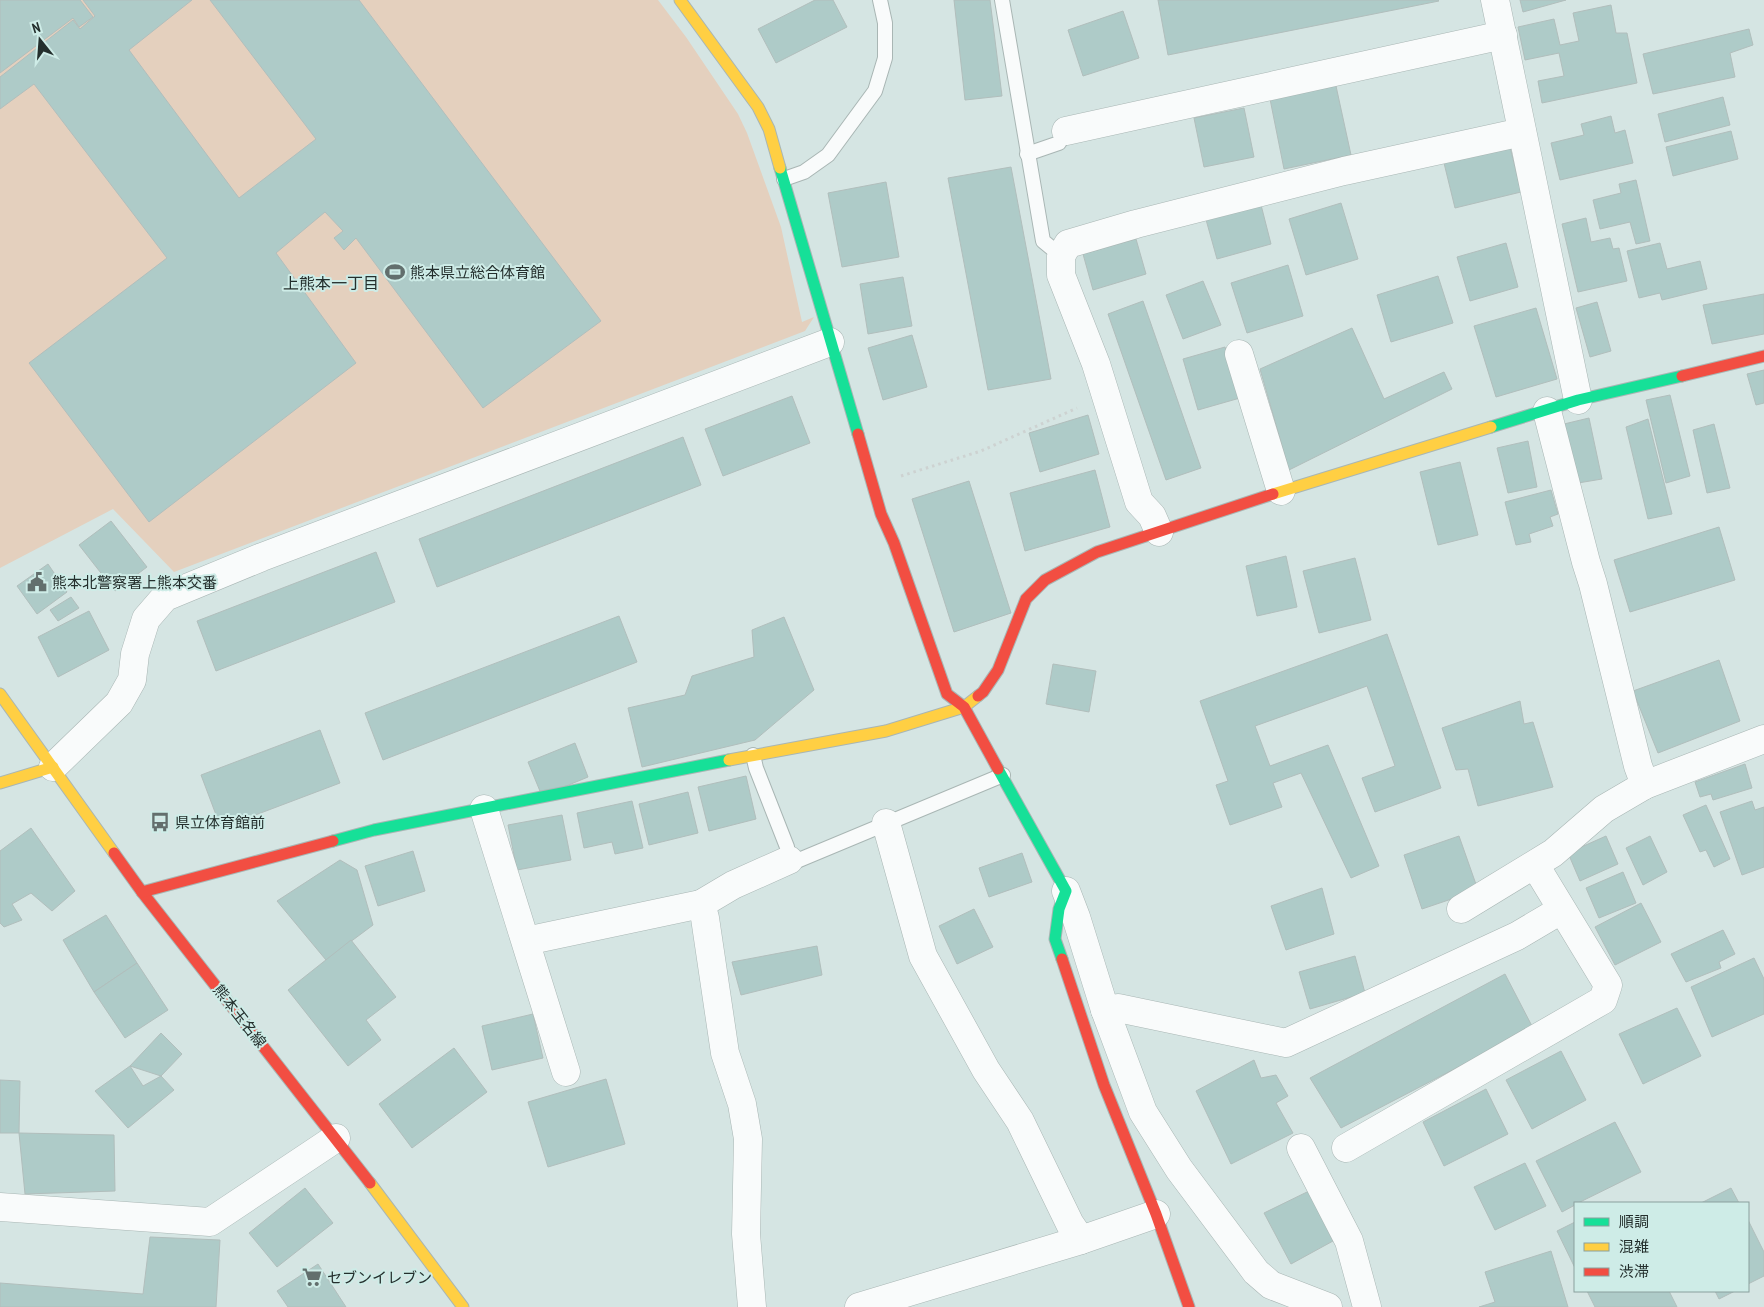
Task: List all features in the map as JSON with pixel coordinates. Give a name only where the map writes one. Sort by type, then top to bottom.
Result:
[{"type":"street","points":[[680,0],[758,107],[769,129],[872,487],[894,543],[947,694],[964,707],[1066,891],[1105,1010],[1143,1112],[1179,1169],[1256,1272],[1271,1285],[1328,1307]]},
{"type":"street","points":[[1495,0],[1578,400]]},
{"type":"street","points":[[1066,131],[1503,35]]},
{"type":"street","points":[[1159,532],[1152,516],[1139,502],[1096,364],[1061,275],[1060,256],[1068,244],[1136,224],[1344,171],[1522,132]]},
{"type":"street","points":[[0,783],[53,767],[119,703],[132,680],[135,654],[146,619],[165,597],[262,557],[830,342]]},
{"type":"street","points":[[1239,354],[1282,491]]},
{"type":"street","points":[[142,892],[374,830],[752,755],[886,731],[964,707],[983,692],[998,670],[1026,599],[1045,580],[1097,552],[1282,491],[1578,400],[1764,356]]},
{"type":"street","points":[[1547,411],[1593,584],[1638,766],[1645,786]]},
{"type":"street","name":"熊本玉名線","points":[[0,694],[142,892],[336,1138],[463,1307]]},
{"type":"street","points":[[1461,909],[1553,853],[1604,809],[1645,786],[1764,739]]},
{"type":"street","points":[[484,809],[566,1072]]},
{"type":"street","points":[[886,824],[923,956],[986,1070],[1020,1121],[1070,1224],[1081,1240]]},
{"type":"street","points":[[526,941],[701,904],[733,885],[789,860]]},
{"type":"street","points":[[1346,1148],[1603,1000],[1608,985],[1535,865]]},
{"type":"street","points":[[1066,891],[1059,909],[1055,939],[1104,1084],[1156,1214],[1189,1307]]},
{"type":"street","points":[[701,904],[705,918],[725,1052],[742,1104],[748,1139],[746,1234],[752,1307]]},
{"type":"street","points":[[1105,1010],[1118,1008],[1286,1043],[1517,936],[1561,910]]},
{"type":"street","points":[[0,1207],[210,1222],[336,1138]]},
{"type":"street","points":[[1301,1148],[1349,1241],[1367,1307]]},
{"type":"street","points":[[859,1307],[1081,1240],[1156,1214]]},
{"type":"lane","points":[[784,179],[804,172],[828,155],[875,92],[885,58],[885,23],[880,0]]},
{"type":"lane","points":[[1002,0],[1043,241],[1060,256]]},
{"type":"lane","points":[[1028,154],[1059,144],[1066,131]]},
{"type":"lane","points":[[752,755],[787,847],[789,860],[799,860],[1003,775]]},
{"type":"path","points":[[872,487],[980,451],[1106,396]]},
{"type":"shaded area","name":"熊本県立総合体育館","points":[[0,0],[658,0],[686,37],[738,114],[747,133],[781,227],[802,322],[814,317],[805,331],[174,572],[113,509],[0,568]]},
{"type":"building","points":[[0,0],[80,0],[93,17],[79,27],[73,18],[0,73]]},
{"type":"building","points":[[83,0],[192,0],[129,50],[239,198],[316,139],[210,0],[359,0],[601,321],[483,408],[356,238],[344,250],[334,238],[343,231],[325,212],[276,253],[356,363],[149,522],[29,363],[167,258],[34,84],[0,109],[0,77],[73,20],[80,29],[95,16]]},
{"type":"building","points":[[815,0],[833,0],[847,27],[776,63],[758,29]]},
{"type":"building","points":[[954,0],[990,0],[1002,96],[965,100]]},
{"type":"building","points":[[1158,0],[1438,0],[1439,1],[1168,55]]},
{"type":"building","points":[[1520,0],[1566,0],[1523,12]]},
{"type":"building","points":[[1611,5],[1616,33],[1627,33],[1637,83],[1542,103],[1538,81],[1564,76],[1559,53],[1525,60],[1518,27],[1554,19],[1560,45],[1579,41],[1573,13]]},
{"type":"building","points":[[1123,11],[1139,58],[1083,76],[1068,30]]},
{"type":"building","points":[[1749,29],[1753,45],[1730,53],[1735,77],[1653,94],[1643,54]]},
{"type":"building","points":[[1336,86],[1351,155],[1284,169],[1270,99]]},
{"type":"building","points":[[1723,97],[1730,125],[1665,142],[1658,114]]},
{"type":"building","points":[[1244,108],[1254,157],[1204,167],[1194,118]]},
{"type":"building","points":[[1611,116],[1615,133],[1625,130],[1633,163],[1560,180],[1551,143],[1584,135],[1581,124]]},
{"type":"building","points":[[1731,131],[1738,159],[1673,176],[1666,147]]},
{"type":"building","points":[[1510,147],[1521,192],[1455,208],[1444,163]]},
{"type":"building","points":[[1011,167],[1051,379],[988,390],[948,178]]},
{"type":"building","points":[[1636,180],[1650,241],[1636,244],[1630,222],[1600,229],[1593,200],[1621,193],[1619,184]]},
{"type":"building","points":[[886,182],[899,257],[842,267],[828,193]]},
{"type":"building","points":[[1260,201],[1271,244],[1217,259],[1205,216]]},
{"type":"building","points":[[1341,203],[1358,259],[1306,275],[1289,219]]},
{"type":"building","points":[[1586,218],[1591,242],[1610,238],[1613,249],[1619,248],[1627,281],[1578,292],[1562,224]]},
{"type":"building","points":[[1136,239],[1146,274],[1093,290],[1083,254]]},
{"type":"building","points":[[1506,243],[1518,287],[1470,301],[1457,257]]},
{"type":"building","points":[[1660,243],[1667,269],[1700,261],[1707,289],[1662,300],[1660,293],[1639,298],[1627,251]]},
{"type":"building","points":[[1288,265],[1303,316],[1247,333],[1231,283]]},
{"type":"building","points":[[1438,276],[1453,323],[1391,342],[1377,295]]},
{"type":"building","points":[[903,277],[912,326],[868,334],[860,284]]},
{"type":"building","points":[[1203,281],[1221,325],[1183,339],[1166,295]]},
{"type":"building","points":[[1764,294],[1764,334],[1712,344],[1703,305]]},
{"type":"building","points":[[1143,301],[1201,468],[1166,480],[1108,314]]},
{"type":"building","points":[[1597,302],[1611,351],[1590,357],[1576,308]]},
{"type":"building","points":[[1536,308],[1557,379],[1496,397],[1474,326]]},
{"type":"building","points":[[1352,328],[1384,399],[1444,372],[1452,389],[1289,470],[1260,369]]},
{"type":"building","points":[[912,335],[927,387],[883,400],[868,348]]},
{"type":"building","points":[[1225,347],[1240,398],[1198,410],[1183,359]]},
{"type":"building","points":[[1764,370],[1764,403],[1756,405],[1747,374]]},
{"type":"building","points":[[1670,395],[1690,476],[1666,483],[1646,400]]},
{"type":"building","points":[[792,396],[810,443],[723,476],[705,429]]},
{"type":"building","points":[[1088,415],[1099,454],[1040,472],[1029,433]]},
{"type":"building","points":[[1589,418],[1602,479],[1578,483],[1564,424]]},
{"type":"building","points":[[1648,419],[1672,514],[1648,519],[1626,427]]},
{"type":"building","points":[[1714,424],[1730,488],[1707,493],[1693,430]]},
{"type":"building","points":[[683,437],[701,485],[437,587],[419,539]]},
{"type":"building","points":[[1528,441],[1537,487],[1508,493],[1497,448]]},
{"type":"building","points":[[1460,462],[1478,535],[1438,545],[1420,472]]},
{"type":"building","points":[[1095,470],[1110,527],[1025,551],[1010,493]]},
{"type":"building","points":[[969,481],[1011,613],[954,632],[912,499]]},
{"type":"building","points":[[1551,490],[1558,514],[1550,517],[1553,526],[1529,534],[1531,542],[1516,545],[1505,502]]},
{"type":"building","points":[[111,521],[147,567],[115,591],[79,545]]},
{"type":"building","points":[[1719,527],[1735,580],[1630,612],[1614,560]]},
{"type":"building","points":[[376,552],[395,602],[216,671],[197,621]]},
{"type":"building","points":[[1286,556],[1297,607],[1257,616],[1246,566]]},
{"type":"building","points":[[1355,558],[1371,620],[1319,633],[1303,571]]},
{"type":"building","points":[[48,564],[67,592],[37,614],[17,586]]},
{"type":"building","points":[[71,597],[79,608],[58,621],[50,610]]},
{"type":"building","points":[[89,611],[109,650],[58,677],[38,637]]},
{"type":"building","points":[[619,616],[637,662],[383,760],[365,713]]},
{"type":"building","points":[[784,617],[814,690],[755,740],[642,767],[628,708],[685,695],[692,676],[754,657],[752,630]]},
{"type":"building","points":[[1387,634],[1441,788],[1375,812],[1362,778],[1395,766],[1367,686],[1255,726],[1270,766],[1328,745],[1379,866],[1351,878],[1301,773],[1273,783],[1282,807],[1230,825],[1216,785],[1228,781],[1200,701]]},
{"type":"building","points":[[1719,660],[1740,721],[1658,753],[1633,691]]},
{"type":"building","points":[[1053,664],[1096,671],[1089,712],[1046,704]]},
{"type":"building","points":[[1520,701],[1524,724],[1533,722],[1553,787],[1478,806],[1468,769],[1456,770],[1442,728]]},
{"type":"building","points":[[320,730],[340,783],[221,828],[201,775]]},
{"type":"building","points":[[575,743],[588,777],[542,796],[528,762]]},
{"type":"building","points":[[1745,764],[1752,788],[1713,800],[1711,794],[1700,797],[1695,782]]},
{"type":"building","points":[[746,776],[756,819],[709,831],[698,787]]},
{"type":"building","points":[[688,792],[698,833],[649,845],[639,804]]},
{"type":"building","points":[[632,801],[643,848],[615,854],[612,842],[584,848],[577,813]]},
{"type":"building","points":[[1752,801],[1755,810],[1764,807],[1764,867],[1742,875],[1720,812]]},
{"type":"building","points":[[1706,805],[1730,859],[1714,867],[1706,850],[1700,852],[1683,815]]},
{"type":"building","points":[[562,815],[571,860],[517,870],[508,825]]},
{"type":"building","points":[[31,828],[75,891],[52,911],[31,893],[12,904],[22,920],[4,927],[0,923],[0,851]]},
{"type":"building","points":[[1459,836],[1478,890],[1422,909],[1404,855]]},
{"type":"building","points":[[1606,836],[1618,864],[1580,881],[1568,853]]},
{"type":"building","points":[[1650,836],[1667,872],[1643,885],[1626,848]]},
{"type":"building","points":[[413,851],[425,891],[378,906],[365,866]]},
{"type":"building","points":[[1022,853],[1032,882],[989,897],[979,868]]},
{"type":"building","points":[[340,860],[357,870],[373,925],[326,960],[277,901]]},
{"type":"building","points":[[1623,872],[1636,903],[1599,918],[1586,888]]},
{"type":"building","points":[[1322,888],[1334,934],[1286,950],[1271,906]]},
{"type":"building","points":[[1641,903],[1661,942],[1615,965],[1595,927]]},
{"type":"building","points":[[974,909],[993,947],[957,964],[939,926]]},
{"type":"building","points":[[106,915],[137,963],[94,992],[63,940]]},
{"type":"building","points":[[1723,930],[1735,954],[1719,962],[1721,968],[1686,982],[1671,954]]},
{"type":"building","points":[[351,940],[396,997],[366,1020],[381,1040],[348,1066],[288,990]]},
{"type":"building","points":[[817,946],[822,975],[741,995],[732,962]]},
{"type":"building","points":[[1355,956],[1365,993],[1310,1009],[1299,972]]},
{"type":"building","points":[[1754,958],[1764,979],[1764,1014],[1712,1037],[1691,987]]},
{"type":"building","points":[[137,963],[168,1010],[125,1038],[94,992]]},
{"type":"building","points":[[1505,974],[1533,1028],[1341,1128],[1310,1078]]},
{"type":"building","points":[[1677,1008],[1701,1056],[1643,1084],[1619,1034]]},
{"type":"building","points":[[533,1014],[543,1058],[492,1070],[482,1026]]},
{"type":"building","points":[[161,1033],[182,1054],[161,1076],[130,1066]]},
{"type":"building","points":[[454,1048],[487,1092],[412,1148],[379,1104]]},
{"type":"building","points":[[1561,1051],[1586,1100],[1532,1129],[1506,1080]]},
{"type":"building","points":[[1254,1060],[1261,1078],[1276,1075],[1288,1096],[1276,1103],[1293,1133],[1231,1164],[1196,1091]]},
{"type":"building","points":[[130,1066],[143,1086],[161,1076],[174,1090],[128,1128],[95,1091]]},
{"type":"building","points":[[606,1079],[625,1144],[548,1167],[528,1102]]},
{"type":"building","points":[[0,1080],[20,1081],[19,1133],[0,1133]]},
{"type":"building","points":[[1486,1089],[1508,1134],[1444,1166],[1423,1122]]},
{"type":"building","points":[[1615,1122],[1641,1172],[1580,1202],[1574,1202],[1574,1206],[1562,1212],[1536,1161]]},
{"type":"building","points":[[19,1133],[114,1135],[115,1191],[25,1194]]},
{"type":"building","points":[[1525,1163],[1546,1206],[1495,1230],[1474,1187]]},
{"type":"building","points":[[305,1188],[333,1223],[277,1267],[249,1233]]},
{"type":"building","points":[[1731,1188],[1738,1202],[1703,1202]]},
{"type":"building","points":[[1309,1191],[1333,1241],[1291,1264],[1264,1213]]},
{"type":"building","points":[[1574,1222],[1574,1266],[1557,1231]]},
{"type":"building","points":[[1749,1222],[1764,1252],[1764,1276],[1749,1284]]},
{"type":"building","points":[[150,1237],[220,1240],[216,1307],[0,1307],[0,1283],[143,1294]]},
{"type":"building","points":[[1551,1251],[1568,1307],[1479,1307],[1495,1302],[1485,1272]]},
{"type":"building","name":"セブンイレブン","points":[[318,1264],[346,1307],[288,1307],[277,1291]]},
{"type":"building","points":[[1588,1292],[1670,1292],[1677,1307],[1595,1307]]},
{"type":"building","points":[[1716,1292],[1733,1292],[1719,1299]]},
{"type":"traffic: fast","points":[[780,168],[858,434]]},
{"type":"traffic: fast","points":[[1491,427],[1578,400],[1682,376]]},
{"type":"traffic: fast","points":[[333,841],[374,830],[729,760]]},
{"type":"traffic: fast","points":[[998,769],[1066,891],[1059,909],[1055,939],[1062,959]]},
{"type":"traffic: slow","points":[[680,0],[758,107],[769,129],[780,168]]},
{"type":"traffic: slow","points":[[1273,494],[1491,427]]},
{"type":"traffic: slow","points":[[0,694],[114,853]]},
{"type":"traffic: slow","points":[[729,760],[886,731],[964,707],[978,696]]},
{"type":"traffic: slow","points":[[0,783],[53,767]]},
{"type":"traffic: slow","points":[[370,1183],[463,1307]]},
{"type":"traffic: jam","points":[[1682,376],[1764,356]]},
{"type":"traffic: jam","points":[[858,434],[881,514],[894,543],[947,694],[964,707],[998,769]]},
{"type":"traffic: jam","points":[[978,696],[983,692],[998,670],[1026,599],[1045,580],[1097,552],[1273,494]]},
{"type":"traffic: jam","points":[[142,892],[333,841]]},
{"type":"traffic: jam","points":[[114,853],[142,892],[370,1183]]},
{"type":"traffic: jam","points":[[1062,959],[1104,1085],[1156,1214],[1189,1307]]},
{"type":"place","name":"熊本県立総合体育館","points":[[395,272]]},
{"type":"place","name":"熊本北警察署上熊本交番","points":[[37,582]]},
{"type":"place","name":"県立体育館前","points":[[160,822]]},
{"type":"place","name":"セブンイレブン","points":[[312,1277]]},
{"type":"district","name":"上熊本一丁目","points":[[331,283]]}]
